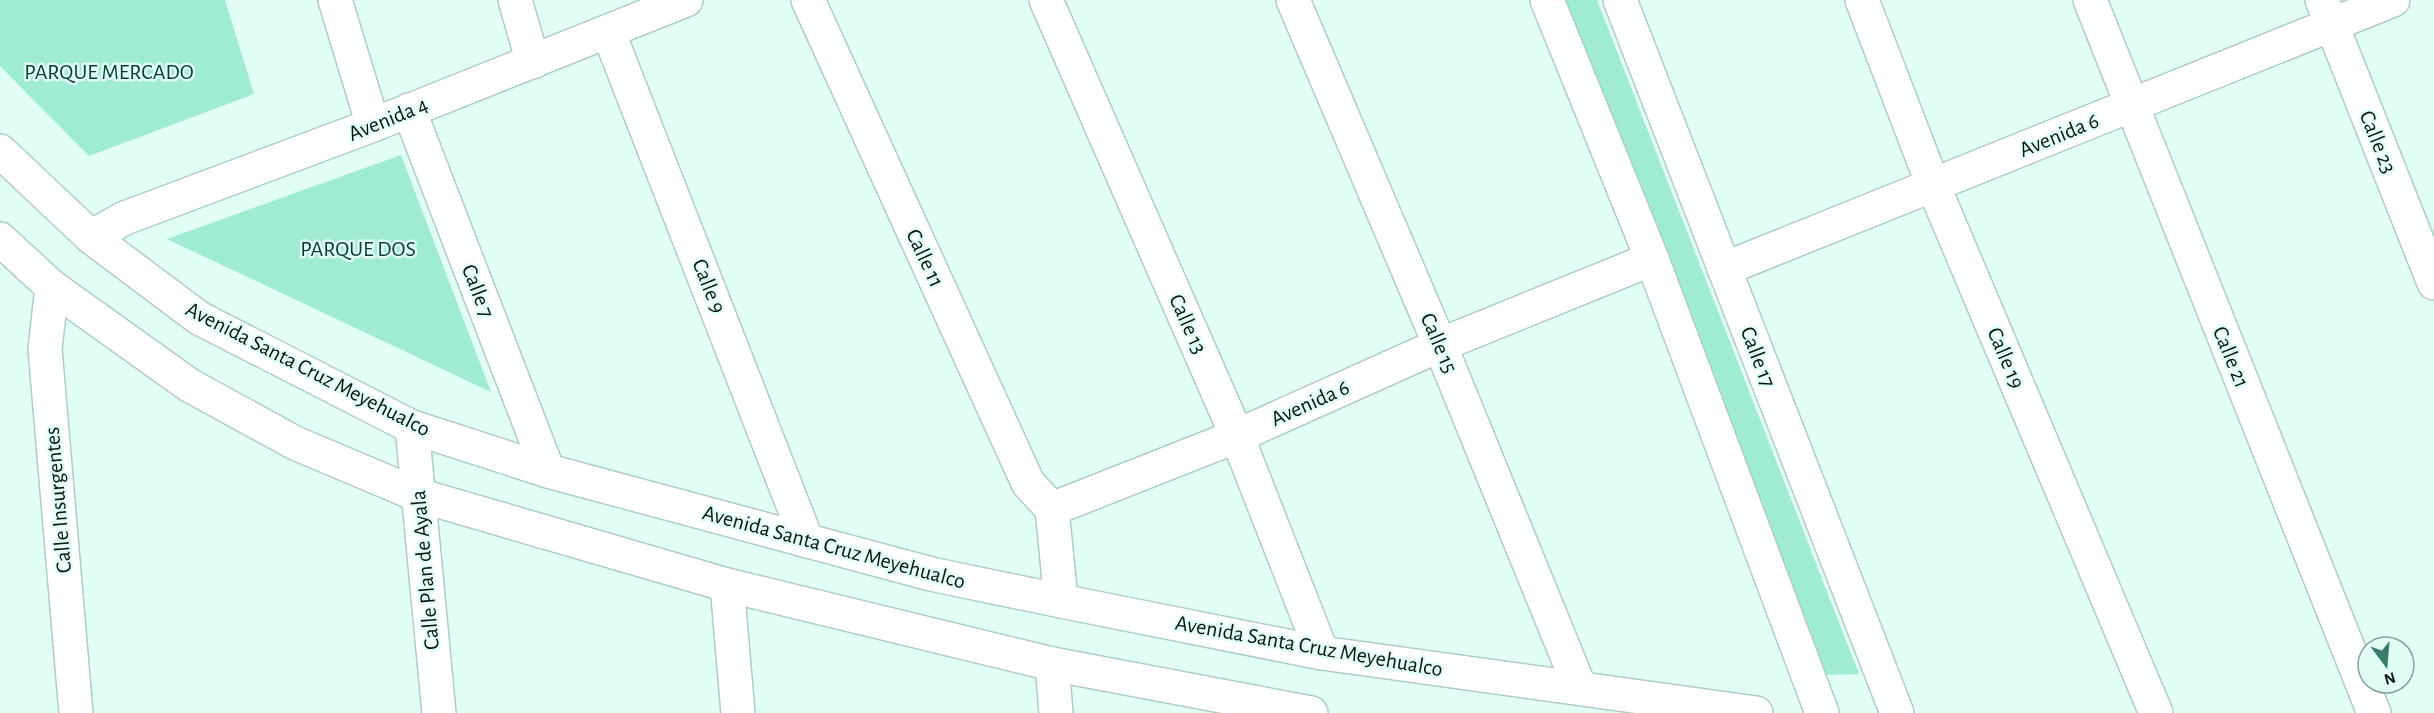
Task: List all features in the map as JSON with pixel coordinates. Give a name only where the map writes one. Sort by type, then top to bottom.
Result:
[{"type":"street","points":[[335,0],[373,125]]},
{"type":"street","points":[[515,0],[533,62]]},
{"type":"street","name":"Avenida 4","points":[[91,237],[126,218],[373,125],[686,0]]},
{"type":"street","name":"Calle 11","points":[[808,0],[1028,483],[1052,509]]},
{"type":"street","name":"Calle 13","points":[[1046,0],[1237,436],[1322,653]]},
{"type":"street","name":"Calle 15","points":[[1293,0],[1440,345],[1580,688]]},
{"type":"street","points":[[1547,0],[1652,259],[1822,713]]},
{"type":"street","name":"Calle 17","points":[[1620,0],[1897,713]]},
{"type":"street","name":"Calle 19","points":[[1862,0],[1933,185],[2156,713]]},
{"type":"street","name":"Calle 21","points":[[2090,0],[2130,107],[2374,713]]},
{"type":"street","name":"Avenida 6","points":[[1724,269],[2130,107],[2327,13],[2393,0]]},
{"type":"street","name":"Calle 23","points":[[2327,13],[2434,283]]},
{"type":"street","name":"Calle 9","points":[[608,31],[807,541]]},
{"type":"street","name":"Calle 7","points":[[409,110],[548,471]]},
{"type":"street","name":"Avenida Santa Cruz Meyehualco","points":[[0,151],[91,237],[199,318],[411,427],[548,471],[931,574],[1061,601],[1322,653],[1756,713]]},
{"type":"street","points":[[0,239],[52,287],[189,385],[295,443],[418,495],[727,585],[1052,664],[1311,713]]},
{"type":"street","name":"Avenida 6","points":[[1052,509],[1237,436],[1440,345],[1652,259]]},
{"type":"street","name":"Calle Insurgentes","points":[[52,287],[45,349],[76,713]]},
{"type":"street","name":"Calle Plan de Ayala","points":[[411,427],[439,713]]},
{"type":"street","points":[[1052,509],[1061,601]]},
{"type":"street","points":[[727,585],[738,713]]},
{"type":"street","points":[[1052,664],[1056,713]]},
{"type":"green space","name":"PARQUE MERCADO","points":[[0,0],[225,0],[254,94],[89,156],[0,66]]},
{"type":"green space","points":[[1555,0],[1597,0],[1859,674],[1819,675]]},
{"type":"green space","name":"PARQUE DOS","points":[[401,155],[491,392],[167,239]]}]
